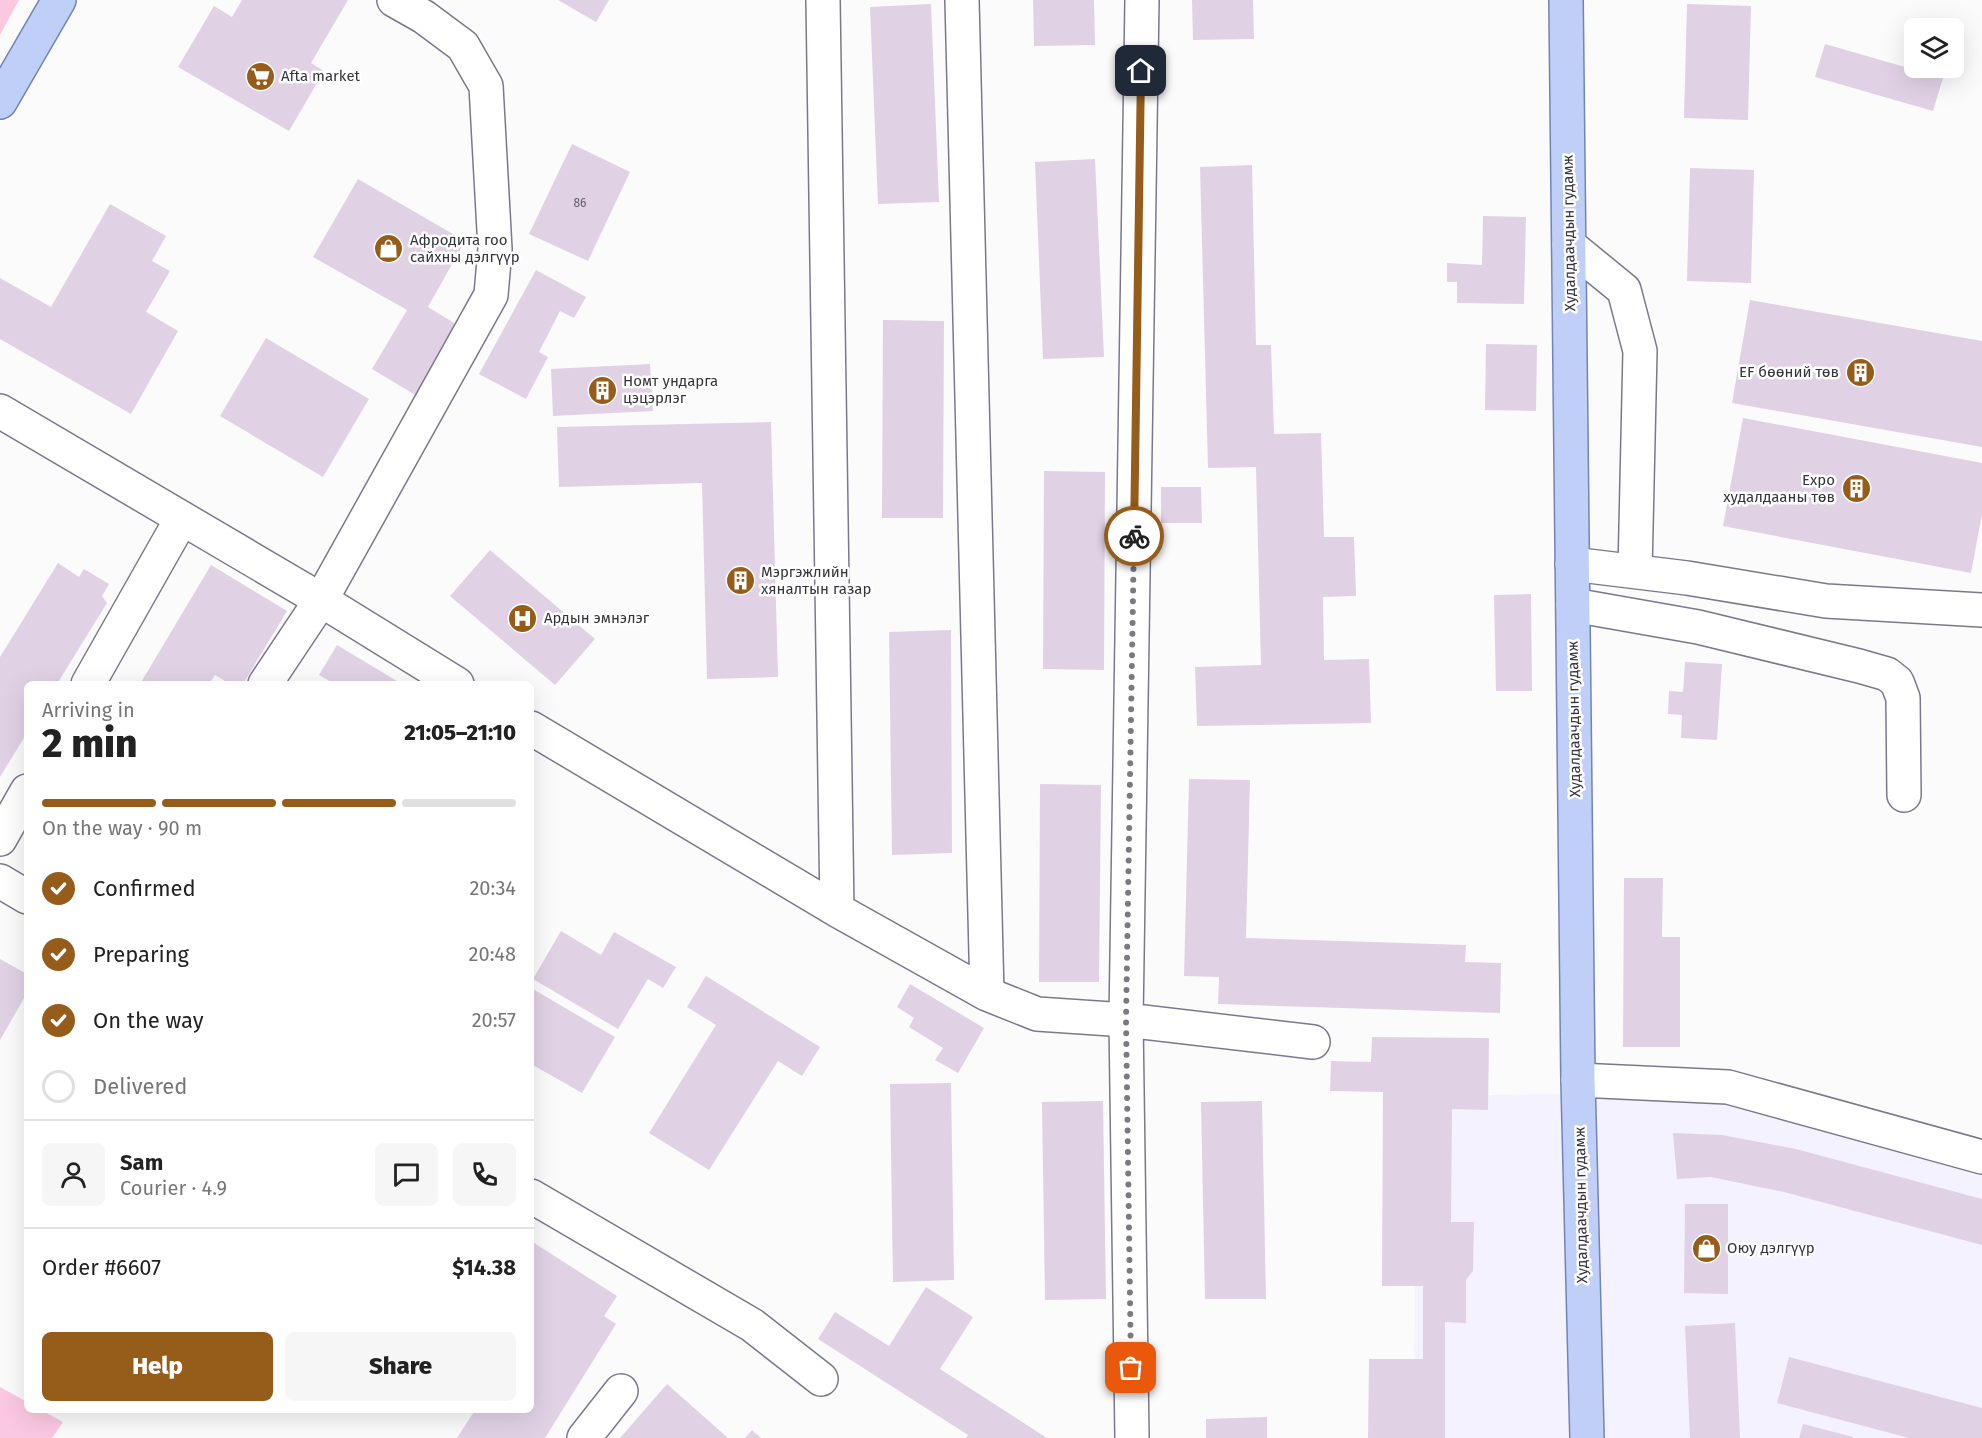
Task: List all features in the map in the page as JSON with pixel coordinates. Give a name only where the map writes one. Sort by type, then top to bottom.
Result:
[{"type":"main road","points":[[0,102],[59,0]]},
{"type":"main road","name":"Худалдаачдын гудамж","points":[[1566,0],[1578,1080],[1587,1438]]},
{"type":"street","points":[[267,681],[321,600],[491,295],[495,249],[486,86],[463,46],[428,9],[394,0]]},
{"type":"street","points":[[823,0],[837,910]]},
{"type":"street","points":[[962,0],[987,994]]},
{"type":"street","points":[[1132,1438],[1126,1020],[1142,0]]},
{"type":"street","points":[[1569,245],[1624,290],[1640,351],[1635,571]]},
{"type":"street","points":[[0,411],[321,600],[452,681]]},
{"type":"street","points":[[90,681],[182,518]]},
{"type":"street","points":[[1572,564],[1635,571],[1826,601],[1982,610]]},
{"type":"street","points":[[1573,605],[1698,627],[1887,674],[1897,682],[1903,698],[1904,795]]},
{"type":"street","points":[[534,730],[837,910],[987,994],[1037,1014],[1126,1020],[1313,1042]]},
{"type":"street","points":[[0,838],[24,796]]},
{"type":"street","points":[[0,881],[24,895]]},
{"type":"street","points":[[1578,1080],[1728,1087],[1982,1157]]},
{"type":"street","points":[[534,1198],[752,1325],[821,1379]]},
{"type":"street","points":[[584,1438],[621,1391]]},
{"type":"shaded area","points":[[0,0],[19,0],[0,35]]},
{"type":"shaded area","points":[[1726,1092],[1982,1162],[1982,1438],[1414,1438],[1416,1096]]},
{"type":"shaded area","points":[[0,1387],[24,1400],[24,1413],[46,1413],[63,1422],[52,1438],[0,1438]]},
{"type":"building","points":[[242,0],[348,0],[311,63],[324,71],[289,131],[178,67],[214,6],[232,17]]},
{"type":"building","points":[[558,0],[609,0],[596,22]]},
{"type":"building","points":[[1033,0],[1094,0],[1095,45],[1034,46]]},
{"type":"building","points":[[1192,0],[1253,0],[1254,39],[1193,40]]},
{"type":"building","points":[[931,4],[939,202],[878,204],[870,7]]},
{"type":"building","points":[[1687,4],[1751,6],[1748,120],[1684,118]]},
{"type":"building","points":[[1825,44],[1904,67],[1904,78],[1943,78],[1933,111],[1815,77]]},
{"type":"building","points":[[572,144],[630,172],[588,261],[529,234]]},
{"type":"building","points":[[1095,159],[1104,357],[1043,359],[1035,162]]},
{"type":"building","points":[[1252,165],[1256,345],[1271,345],[1274,434],[1321,433],[1324,537],[1354,537],[1356,596],[1323,597],[1324,660],[1369,659],[1371,723],[1197,726],[1195,667],[1261,665],[1256,467],[1208,468],[1200,167]]},
{"type":"building","points":[[1690,168],[1754,170],[1751,283],[1687,281]]},
{"type":"building","name":"Афродита гоо сайхны дэлгүүр","points":[[358,179],[465,241],[428,307],[464,329],[422,399],[372,369],[407,310],[313,257]]},
{"type":"building","points":[[110,204],[166,236],[152,261],[170,271],[146,312],[178,331],[131,414],[0,339],[0,278],[51,307]]},
{"type":"building","points":[[1483,216],[1526,217],[1524,304],[1457,303],[1457,282],[1447,282],[1447,263],[1482,265]]},
{"type":"building","points":[[536,270],[586,297],[574,318],[560,311],[539,352],[548,357],[526,399],[479,374]]},
{"type":"building","name":"EF бөөний төв","points":[[1750,300],[1982,341],[1982,447],[1732,403]]},
{"type":"building","points":[[883,320],[944,321],[943,518],[882,518]]},
{"type":"building","points":[[266,338],[369,399],[323,477],[220,416]]},
{"type":"building","points":[[1486,344],[1537,345],[1536,411],[1485,410]]},
{"type":"building","name":"Номт ундарга цэцэрлэг","points":[[650,364],[653,411],[553,416],[551,369]]},
{"type":"building","name":"Expo худалдааны төв","points":[[1743,418],[1982,463],[1982,514],[1971,573],[1723,526]]},
{"type":"building","name":"Мэргэжлийн хяналтын газар","points":[[771,422],[778,677],[707,679],[702,483],[559,487],[557,427]]},
{"type":"building","points":[[1044,471],[1105,472],[1104,670],[1043,669]]},
{"type":"building","points":[[1161,487],[1201,487],[1202,523],[1161,523]]},
{"type":"building","name":"Ардын эмнэлэг","points":[[490,550],[595,639],[555,685],[450,596]]},
{"type":"building","points":[[58,563],[79,577],[84,569],[109,584],[102,596],[107,603],[59,681],[24,681],[24,738],[0,777],[0,657]]},
{"type":"building","points":[[211,565],[287,611],[245,681],[225,681],[215,675],[211,681],[142,681]]},
{"type":"building","points":[[1531,594],[1532,691],[1496,691],[1494,595]]},
{"type":"building","points":[[951,630],[952,853],[892,855],[889,632]]},
{"type":"building","points":[[337,645],[397,681],[330,681],[319,675]]},
{"type":"building","points":[[1685,662],[1722,664],[1717,740],[1681,738],[1682,715],[1668,714],[1669,691],[1683,692]]},
{"type":"building","points":[[1189,779],[1250,780],[1246,938],[1466,945],[1465,962],[1501,963],[1500,1013],[1218,1004],[1219,977],[1184,976]]},
{"type":"building","points":[[1040,784],[1101,785],[1099,982],[1039,982]]},
{"type":"building","points":[[1624,878],[1663,878],[1662,937],[1680,937],[1680,1047],[1623,1047]]},
{"type":"building","points":[[561,931],[601,955],[614,932],[676,967],[663,988],[648,979],[618,1029],[534,980]]},
{"type":"building","points":[[0,959],[24,972],[24,998],[0,1040]]},
{"type":"building","points":[[706,976],[820,1047],[802,1076],[778,1061],[709,1170],[649,1133],[716,1025],[687,1007]]},
{"type":"building","points":[[910,984],[984,1028],[958,1073],[935,1060],[943,1048],[909,1027],[914,1018],[897,1007]]},
{"type":"building","points":[[534,990],[615,1037],[582,1093],[534,1066]]},
{"type":"building","points":[[1372,1037],[1489,1038],[1488,1110],[1452,1109],[1451,1222],[1474,1222],[1473,1271],[1466,1280],[1466,1323],[1445,1322],[1445,1438],[1368,1438],[1369,1359],[1423,1359],[1423,1286],[1382,1286],[1383,1092],[1330,1091],[1331,1061],[1371,1062]]},
{"type":"building","points":[[951,1083],[954,1280],[893,1282],[890,1084]]},
{"type":"building","points":[[1103,1101],[1106,1299],[1045,1300],[1042,1102]]},
{"type":"building","points":[[1262,1101],[1266,1299],[1205,1299],[1201,1102]]},
{"type":"building","points":[[1673,1133],[1722,1135],[1796,1149],[1982,1199],[1982,1245],[1784,1192],[1711,1177],[1677,1179]]},
{"type":"building","name":"Оюу дэлгүүр","points":[[1685,1204],[1728,1204],[1728,1294],[1684,1293]]},
{"type":"building","points":[[534,1243],[617,1296],[604,1316],[616,1324],[545,1438],[457,1438],[473,1413],[534,1413]]},
{"type":"building","points":[[926,1287],[973,1317],[940,1369],[1047,1438],[966,1438],[968,1435],[818,1339],[835,1312],[889,1346]]},
{"type":"building","points":[[1735,1323],[1740,1438],[1690,1438],[1685,1326]]},
{"type":"building","points":[[1789,1357],[1982,1408],[1982,1438],[1909,1438],[1777,1403]]},
{"type":"building","points":[[667,1384],[728,1438],[620,1438]]},
{"type":"building","points":[[1267,1417],[1267,1438],[1206,1438],[1206,1419]]},
{"type":"building","points":[[1803,1424],[1853,1437],[1853,1438],[1799,1438]]},
{"type":"building","points":[[752,1430],[761,1438],[745,1438]]},
{"type":"way so far","points":[[1131,1368],[1126,1020],[1134,536]]},
{"type":"place","name":"Afta market","points":[[260,76]]},
{"type":"place","name":"Афродита гоо сайхны дэлгүүр","points":[[389,249]]},
{"type":"place","name":"EF бөөний төв","points":[[1860,372]]},
{"type":"place","name":"Номт ундарга цэцэрлэг","points":[[602,390]]},
{"type":"place","name":"Expo худалдааны төв","points":[[1856,489]]},
{"type":"place","name":"Мэргэжлийн хяналтын газар","points":[[740,581]]},
{"type":"place","name":"Ардын эмнэлэг","points":[[523,618]]},
{"type":"place","name":"Оюу дэлгүүр","points":[[1706,1248]]},
{"type":"route","points":[[1134,536],[1141,71]]}]
